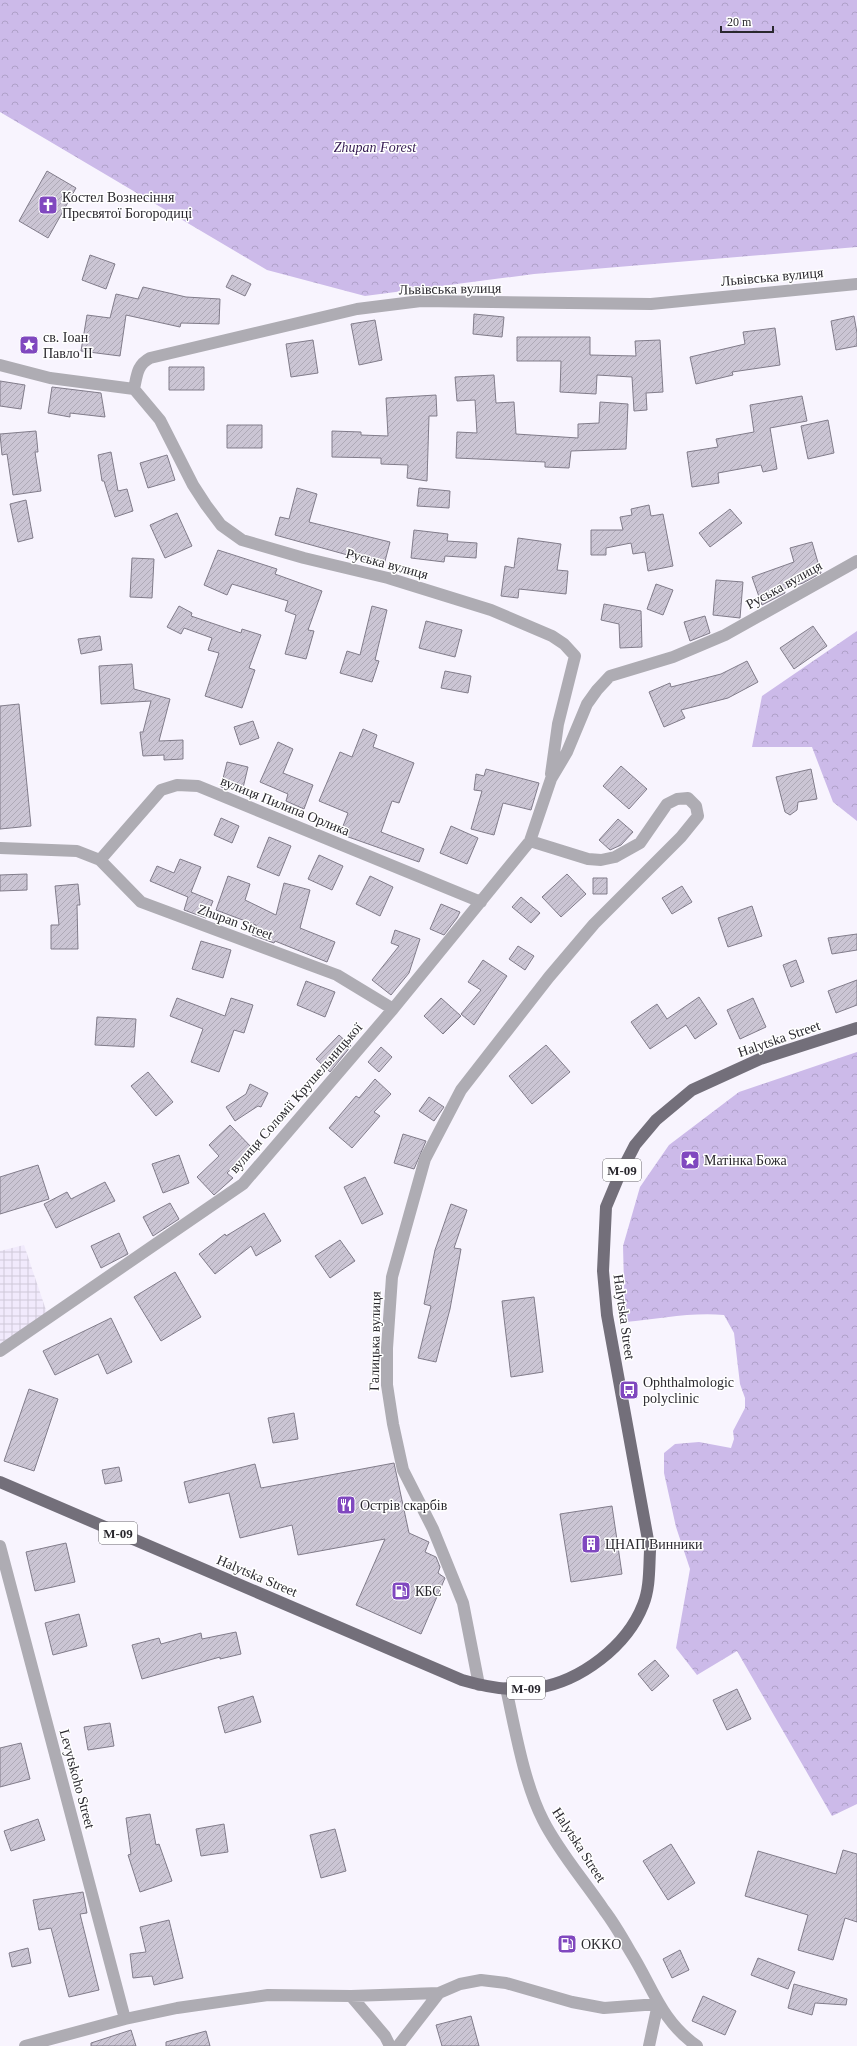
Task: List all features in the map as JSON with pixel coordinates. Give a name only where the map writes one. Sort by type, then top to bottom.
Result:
[{"type":"main road","name":"Halytska Street","points":[[0,1482],[435,1670],[479,1685],[506,1688],[537,1688],[562,1681],[590,1667],[629,1631],[643,1604],[648,1582],[650,1551],[607,1315],[603,1271],[606,1207],[619,1176],[635,1145],[656,1120],[692,1090],[760,1059],[857,1028]]},
{"type":"street","name":"Львівська вулиця","points":[[134,389],[138,367],[143,361],[150,358],[357,309],[421,301],[652,304],[857,284]]},
{"type":"street","points":[[0,365],[50,378],[134,389]]},
{"type":"street","name":"Руська вулиця","points":[[134,389],[160,420],[193,485],[206,505],[221,525],[242,540],[304,558],[388,578],[491,610],[552,636],[564,644],[575,656],[558,724],[550,779]]},
{"type":"street","name":"Руська вулиця","points":[[725,635],[857,561]]},
{"type":"street","name":"вулиця Соломії Крушельницької","points":[[0,1351],[243,1184],[393,1009],[530,841],[550,779],[568,752],[587,704],[597,690],[610,676],[673,657],[725,635]]},
{"type":"street","name":"вулиця Пилипа Орлика","points":[[100,860],[160,790],[177,785],[198,786],[481,902]]},
{"type":"street","name":"Галицька вулиця","points":[[479,1685],[463,1603],[434,1529],[403,1470],[393,1424],[387,1385],[387,1348],[392,1277],[425,1159],[461,1090],[549,977],[594,924],[681,837],[698,816],[696,806],[688,798],[677,799],[667,804],[640,843],[615,857],[601,860],[588,860],[530,841]]},
{"type":"street","name":"Zhupan Street","points":[[0,848],[77,851],[100,860],[141,902],[337,975],[393,1009]]},
{"type":"street","name":"Levytskoho Street","points":[[0,1546],[125,2019]]},
{"type":"street","name":"Halytska Street","points":[[506,1688],[530,1785],[542,1819],[561,1850],[628,1946],[658,2004],[684,2037],[698,2046]]},
{"type":"street","points":[[25,2046],[125,2019],[177,2008],[268,1995],[351,1996],[439,1993],[460,1984],[481,1980],[506,1983],[572,2002],[604,2008],[658,2004],[649,2046]]},
{"type":"street","points":[[351,1996],[384,2036],[396,2046],[439,1993]]},
{"type":"shaded area","points":[[24,1245],[47,1313],[0,1344],[0,1251]]},
{"type":"green space","name":"Zhupan Forest","points":[[0,0],[857,0],[857,247],[534,274],[365,296],[267,270],[0,112]]},
{"type":"green space","points":[[857,631],[857,821],[833,802],[812,747],[752,747],[762,696]]},
{"type":"green space","points":[[857,1052],[857,1804],[832,1816],[737,1651],[697,1675],[676,1648],[690,1569],[676,1527],[664,1473],[664,1453],[675,1444],[699,1442],[731,1448],[734,1439],[733,1431],[745,1408],[745,1398],[740,1384],[734,1333],[724,1315],[699,1314],[625,1322],[623,1246],[640,1187],[669,1145],[739,1092]]},
{"type":"building","name":"Костел Вознесіння Пресвятої Богородиці","points":[[47,171],[76,188],[48,238],[19,221]]},
{"type":"building","points":[[90,255],[115,264],[106,289],[82,280]]},
{"type":"building","points":[[232,275],[251,284],[245,296],[226,287]]},
{"type":"building","points":[[143,287],[186,297],[220,299],[219,324],[181,323],[180,327],[126,315],[120,356],[81,351],[87,315],[110,318],[116,294],[138,299]]},
{"type":"building","points":[[474,314],[504,317],[502,337],[473,334]]},
{"type":"building","points":[[854,316],[857,333],[857,346],[836,350],[831,321]]},
{"type":"building","points":[[375,320],[382,360],[359,365],[351,324]]},
{"type":"building","points":[[775,328],[780,365],[732,372],[733,375],[696,384],[690,357],[745,344],[743,332]]},
{"type":"building","points":[[517,337],[590,337],[590,355],[636,356],[635,341],[660,340],[663,392],[646,393],[647,410],[634,411],[632,377],[597,375],[596,394],[560,392],[561,361],[517,361]]},
{"type":"building","points":[[313,340],[318,373],[291,377],[286,344]]},
{"type":"building","points":[[169,367],[204,367],[204,390],[169,390]]},
{"type":"building","points":[[494,375],[496,403],[514,402],[516,434],[578,438],[578,424],[599,423],[600,402],[628,404],[626,449],[571,451],[569,468],[545,467],[545,462],[456,458],[457,432],[477,433],[475,400],[457,401],[455,377]]},
{"type":"building","points":[[0,381],[25,385],[21,409],[0,406]]},
{"type":"building","points":[[52,387],[101,393],[105,417],[70,413],[70,417],[48,413]]},
{"type":"building","points":[[436,395],[437,416],[429,416],[427,481],[407,478],[408,465],[381,464],[381,458],[332,457],[332,431],[361,432],[361,435],[388,436],[386,398]]},
{"type":"building","points":[[802,396],[807,421],[770,428],[777,469],[763,472],[761,465],[718,473],[719,483],[692,487],[687,452],[718,447],[716,439],[754,432],[750,405]]},
{"type":"building","points":[[828,420],[834,453],[808,459],[801,426]]},
{"type":"building","points":[[227,425],[262,425],[262,448],[227,448]]},
{"type":"building","points":[[36,431],[38,452],[35,452],[41,491],[13,495],[7,454],[2,455],[0,434]]},
{"type":"building","points":[[111,452],[118,491],[127,489],[133,511],[115,517],[104,481],[102,481],[98,455]]},
{"type":"building","points":[[167,455],[175,480],[148,488],[140,463]]},
{"type":"building","points":[[297,488],[317,494],[309,522],[390,542],[384,565],[275,535],[280,517],[289,519]]},
{"type":"building","points":[[419,488],[450,491],[449,508],[417,506]]},
{"type":"building","points":[[26,500],[33,538],[18,542],[10,504]]},
{"type":"building","points":[[649,505],[651,516],[663,514],[673,566],[648,571],[645,552],[633,554],[631,543],[606,548],[606,555],[591,555],[591,530],[623,530],[620,517],[632,515],[631,509]]},
{"type":"building","points":[[730,509],[742,523],[710,547],[699,533]]},
{"type":"building","points":[[177,513],[192,546],[165,558],[150,525]]},
{"type":"building","points":[[414,530],[448,534],[447,541],[477,543],[476,558],[445,556],[444,562],[411,558]]},
{"type":"building","points":[[518,538],[561,544],[557,570],[568,571],[566,594],[519,589],[518,598],[501,596],[505,566],[514,568]]},
{"type":"building","points":[[812,542],[821,573],[803,583],[784,589],[785,593],[762,605],[752,577],[794,562],[790,548]]},
{"type":"building","points":[[218,550],[277,569],[275,574],[322,591],[308,630],[314,631],[306,659],[285,654],[296,615],[285,611],[288,601],[232,584],[227,595],[204,585]]},
{"type":"building","points":[[132,558],[154,559],[152,598],[130,597]]},
{"type":"building","points":[[716,580],[743,582],[740,618],[713,615]]},
{"type":"building","points":[[656,584],[673,590],[663,615],[647,609]]},
{"type":"building","points":[[604,604],[641,611],[642,647],[620,648],[619,624],[601,620]]},
{"type":"building","points":[[179,606],[192,613],[191,616],[241,633],[242,629],[261,635],[249,668],[255,670],[242,708],[205,696],[219,653],[208,650],[212,638],[184,628],[181,634],[167,627]]},
{"type":"building","points":[[372,606],[387,610],[375,660],[379,661],[372,682],[340,673],[347,651],[360,655]]},
{"type":"building","points":[[705,616],[710,633],[690,641],[684,622]]},
{"type":"building","points":[[426,621],[462,630],[455,657],[419,648]]},
{"type":"building","points":[[813,626],[827,646],[794,669],[780,648]]},
{"type":"building","points":[[100,636],[102,650],[81,654],[78,639]]},
{"type":"building","points":[[747,661],[758,682],[728,698],[681,710],[685,718],[664,727],[649,692],[670,683],[671,687],[721,674]]},
{"type":"building","points":[[132,664],[134,689],[170,699],[159,741],[183,740],[183,759],[164,760],[164,755],[143,756],[140,732],[143,732],[151,701],[101,704],[99,666]]},
{"type":"building","points":[[445,671],[471,676],[468,693],[441,688]]},
{"type":"building","points":[[19,704],[31,826],[0,829],[0,706]]},
{"type":"building","points":[[253,721],[259,738],[240,745],[234,727]]},
{"type":"building","points":[[363,729],[377,735],[373,747],[414,763],[399,803],[392,801],[381,832],[424,849],[419,862],[340,834],[348,813],[319,801],[340,752],[352,757]]},
{"type":"building","points":[[278,742],[293,749],[283,773],[313,785],[304,809],[286,801],[288,794],[260,782]]},
{"type":"building","points":[[227,762],[248,767],[242,792],[221,787]]},
{"type":"building","points":[[621,766],[647,789],[629,809],[603,786]]},
{"type":"building","points":[[486,769],[539,783],[531,810],[503,803],[494,835],[471,829],[482,791],[474,790],[476,774],[484,776]]},
{"type":"building","points":[[811,769],[817,799],[798,802],[797,810],[790,815],[785,812],[776,777]]},
{"type":"building","points":[[221,818],[239,826],[232,843],[214,835]]},
{"type":"building","points":[[618,819],[633,832],[621,845],[610,850],[599,840]]},
{"type":"building","points":[[451,826],[478,838],[467,864],[440,853]]},
{"type":"building","points":[[269,837],[291,846],[279,876],[257,867]]},
{"type":"building","points":[[319,855],[343,866],[332,890],[308,879]]},
{"type":"building","points":[[180,859],[201,867],[191,892],[213,901],[206,918],[184,910],[188,897],[150,881],[157,866],[174,873]]},
{"type":"building","points":[[27,874],[27,890],[0,891],[0,875]]},
{"type":"building","points":[[567,874],[586,894],[561,917],[542,897]]},
{"type":"building","points":[[228,876],[250,884],[245,900],[276,915],[284,883],[310,890],[300,928],[335,942],[327,962],[275,941],[274,943],[252,935],[256,925],[216,910]]},
{"type":"building","points":[[370,876],[393,887],[380,916],[356,904]]},
{"type":"building","points":[[593,878],[607,878],[607,894],[593,894]]},
{"type":"building","points":[[78,884],[80,905],[77,905],[78,949],[51,949],[51,925],[59,925],[55,886]]},
{"type":"building","points":[[682,886],[692,902],[672,914],[662,898]]},
{"type":"building","points":[[521,897],[540,913],[531,923],[512,907]]},
{"type":"building","points":[[441,904],[460,912],[444,935],[430,929]]},
{"type":"building","points":[[752,906],[762,936],[728,947],[718,918]]},
{"type":"building","points":[[395,930],[420,939],[409,973],[391,995],[372,980],[399,946],[391,943]]},
{"type":"building","points":[[857,934],[857,950],[832,954],[828,938]]},
{"type":"building","points":[[201,941],[231,950],[223,978],[192,969]]},
{"type":"building","points":[[518,946],[534,956],[525,970],[509,959]]},
{"type":"building","points":[[483,960],[507,976],[474,1025],[461,1014],[481,990],[468,982]]},
{"type":"building","points":[[796,960],[804,982],[791,987],[783,965]]},
{"type":"building","points":[[857,980],[857,1005],[836,1013],[828,991]]},
{"type":"building","points":[[306,981],[335,992],[325,1017],[297,1005]]},
{"type":"building","points":[[699,997],[717,1024],[695,1039],[686,1025],[650,1049],[631,1022],[657,1004],[667,1019]]},
{"type":"building","points":[[177,998],[225,1016],[231,998],[253,1005],[244,1033],[234,1030],[219,1072],[191,1062],[203,1029],[170,1016]]},
{"type":"building","points":[[441,998],[461,1016],[443,1034],[424,1016]]},
{"type":"building","points":[[753,998],[766,1027],[740,1039],[727,1010]]},
{"type":"building","points":[[97,1017],[136,1019],[134,1047],[95,1045]]},
{"type":"building","points":[[339,1035],[351,1046],[330,1072],[316,1059]]},
{"type":"building","points":[[546,1045],[570,1072],[532,1104],[509,1076]]},
{"type":"building","points":[[381,1047],[392,1057],[379,1072],[368,1062]]},
{"type":"building","points":[[148,1072],[173,1102],[156,1116],[131,1086]]},
{"type":"building","points":[[375,1079],[391,1094],[374,1112],[380,1116],[352,1148],[329,1128],[356,1096],[359,1098]]},
{"type":"building","points":[[250,1084],[268,1093],[261,1107],[258,1106],[235,1121],[226,1107],[246,1094]]},
{"type":"building","points":[[429,1097],[444,1107],[434,1121],[419,1111]]},
{"type":"building","points":[[230,1125],[253,1149],[227,1173],[233,1178],[214,1195],[197,1177],[219,1156],[209,1145]]},
{"type":"building","points":[[403,1134],[426,1141],[414,1169],[394,1163]]},
{"type":"building","points":[[179,1155],[189,1183],[163,1193],[152,1164]]},
{"type":"building","points":[[38,1165],[49,1199],[0,1214],[0,1177]]},
{"type":"building","points":[[365,1177],[383,1214],[362,1224],[344,1187]]},
{"type":"building","points":[[105,1182],[115,1201],[56,1228],[44,1204],[67,1192],[71,1199]]},
{"type":"building","points":[[170,1203],[179,1219],[153,1236],[143,1217]]},
{"type":"building","points":[[451,1204],[467,1210],[454,1248],[461,1249],[450,1309],[436,1362],[418,1358],[431,1306],[424,1304],[435,1250]]},
{"type":"building","points":[[264,1213],[281,1241],[256,1256],[251,1246],[215,1274],[199,1254],[225,1234],[226,1236]]},
{"type":"building","points":[[119,1233],[128,1254],[101,1268],[91,1246]]},
{"type":"building","points":[[340,1240],[355,1261],[330,1278],[315,1256]]},
{"type":"building","points":[[175,1272],[201,1317],[161,1341],[134,1297]]},
{"type":"building","points":[[534,1297],[543,1372],[511,1377],[502,1301]]},
{"type":"building","points":[[111,1318],[132,1362],[107,1374],[98,1354],[55,1375],[43,1351]]},
{"type":"building","points":[[29,1389],[58,1399],[34,1471],[4,1461]]},
{"type":"building","points":[[294,1413],[298,1439],[273,1443],[268,1418]]},
{"type":"building","points":[[394,1463],[409,1533],[429,1542],[425,1552],[436,1557],[440,1567],[438,1573],[445,1578],[421,1634],[356,1605],[385,1539],[298,1555],[292,1525],[240,1538],[229,1493],[189,1503],[184,1482],[255,1464],[261,1488]]},
{"type":"building","points":[[119,1467],[122,1481],[105,1484],[102,1470]]},
{"type":"building","name":"ЦНАП Винники","points":[[612,1506],[622,1574],[571,1582],[560,1514]]},
{"type":"building","points":[[66,1543],[75,1582],[35,1591],[26,1552]]},
{"type":"building","points":[[79,1614],[87,1646],[53,1655],[45,1623]]},
{"type":"building","points":[[236,1632],[241,1654],[220,1659],[220,1657],[142,1679],[132,1645],[159,1638],[161,1644],[201,1633],[202,1639]]},
{"type":"building","points":[[655,1660],[669,1676],[652,1691],[638,1674]]},
{"type":"building","points":[[737,1689],[751,1719],[727,1730],[713,1700]]},
{"type":"building","points":[[253,1696],[261,1722],[225,1733],[218,1707]]},
{"type":"building","points":[[110,1723],[114,1746],[88,1750],[84,1727]]},
{"type":"building","points":[[21,1743],[30,1779],[0,1787],[0,1748]]},
{"type":"building","points":[[150,1814],[156,1845],[159,1844],[172,1881],[140,1892],[128,1855],[131,1854],[126,1818]]},
{"type":"building","points":[[38,1819],[45,1840],[11,1851],[4,1831]]},
{"type":"building","points":[[224,1824],[228,1852],[201,1856],[196,1829]]},
{"type":"building","points":[[335,1829],[346,1871],[321,1878],[310,1835]]},
{"type":"building","points":[[671,1844],[695,1883],[668,1900],[643,1861]]},
{"type":"building","points":[[843,1850],[857,1854],[857,1922],[845,1918],[833,1960],[798,1950],[808,1915],[745,1896],[758,1851],[836,1874]]},
{"type":"building","points":[[83,1892],[87,1913],[80,1914],[99,1990],[69,1997],[51,1928],[39,1930],[33,1900]]},
{"type":"building","points":[[169,1920],[183,1978],[154,1985],[152,1976],[133,1978],[130,1954],[146,1952],[140,1927]]},
{"type":"building","points":[[28,1948],[31,1963],[12,1967],[9,1953]]},
{"type":"building","points":[[680,1950],[689,1970],[672,1978],[663,1959]]},
{"type":"building","points":[[758,1958],[795,1972],[788,1989],[751,1975]]},
{"type":"building","points":[[794,1984],[847,1999],[846,2005],[815,2003],[812,2015],[788,2008]]},
{"type":"building","points":[[703,1996],[736,2011],[725,2035],[692,2021]]},
{"type":"building","points":[[471,2016],[479,2046],[442,2046],[436,2025]]},
{"type":"building","points":[[131,2030],[136,2046],[91,2046],[91,2043]]},
{"type":"building","points":[[206,2031],[210,2046],[166,2046],[166,2042]]},
{"type":"place","name":"Костел Вознесіння Пресвятої Богородиці","points":[[48,205]]},
{"type":"place","name":"св. Іоан Павло ІІ","points":[[29,345]]},
{"type":"place","name":"Матінка Божа","points":[[690,1160]]},
{"type":"place","name":"Ophthalmologic polyclinic","points":[[629,1390]]},
{"type":"place","name":"Острів скарбів","points":[[346,1505]]},
{"type":"place","name":"ЦНАП Винники","points":[[591,1544]]},
{"type":"place","name":"КБС","points":[[401,1591]]},
{"type":"place","name":"OKKO","points":[[567,1944]]}]
